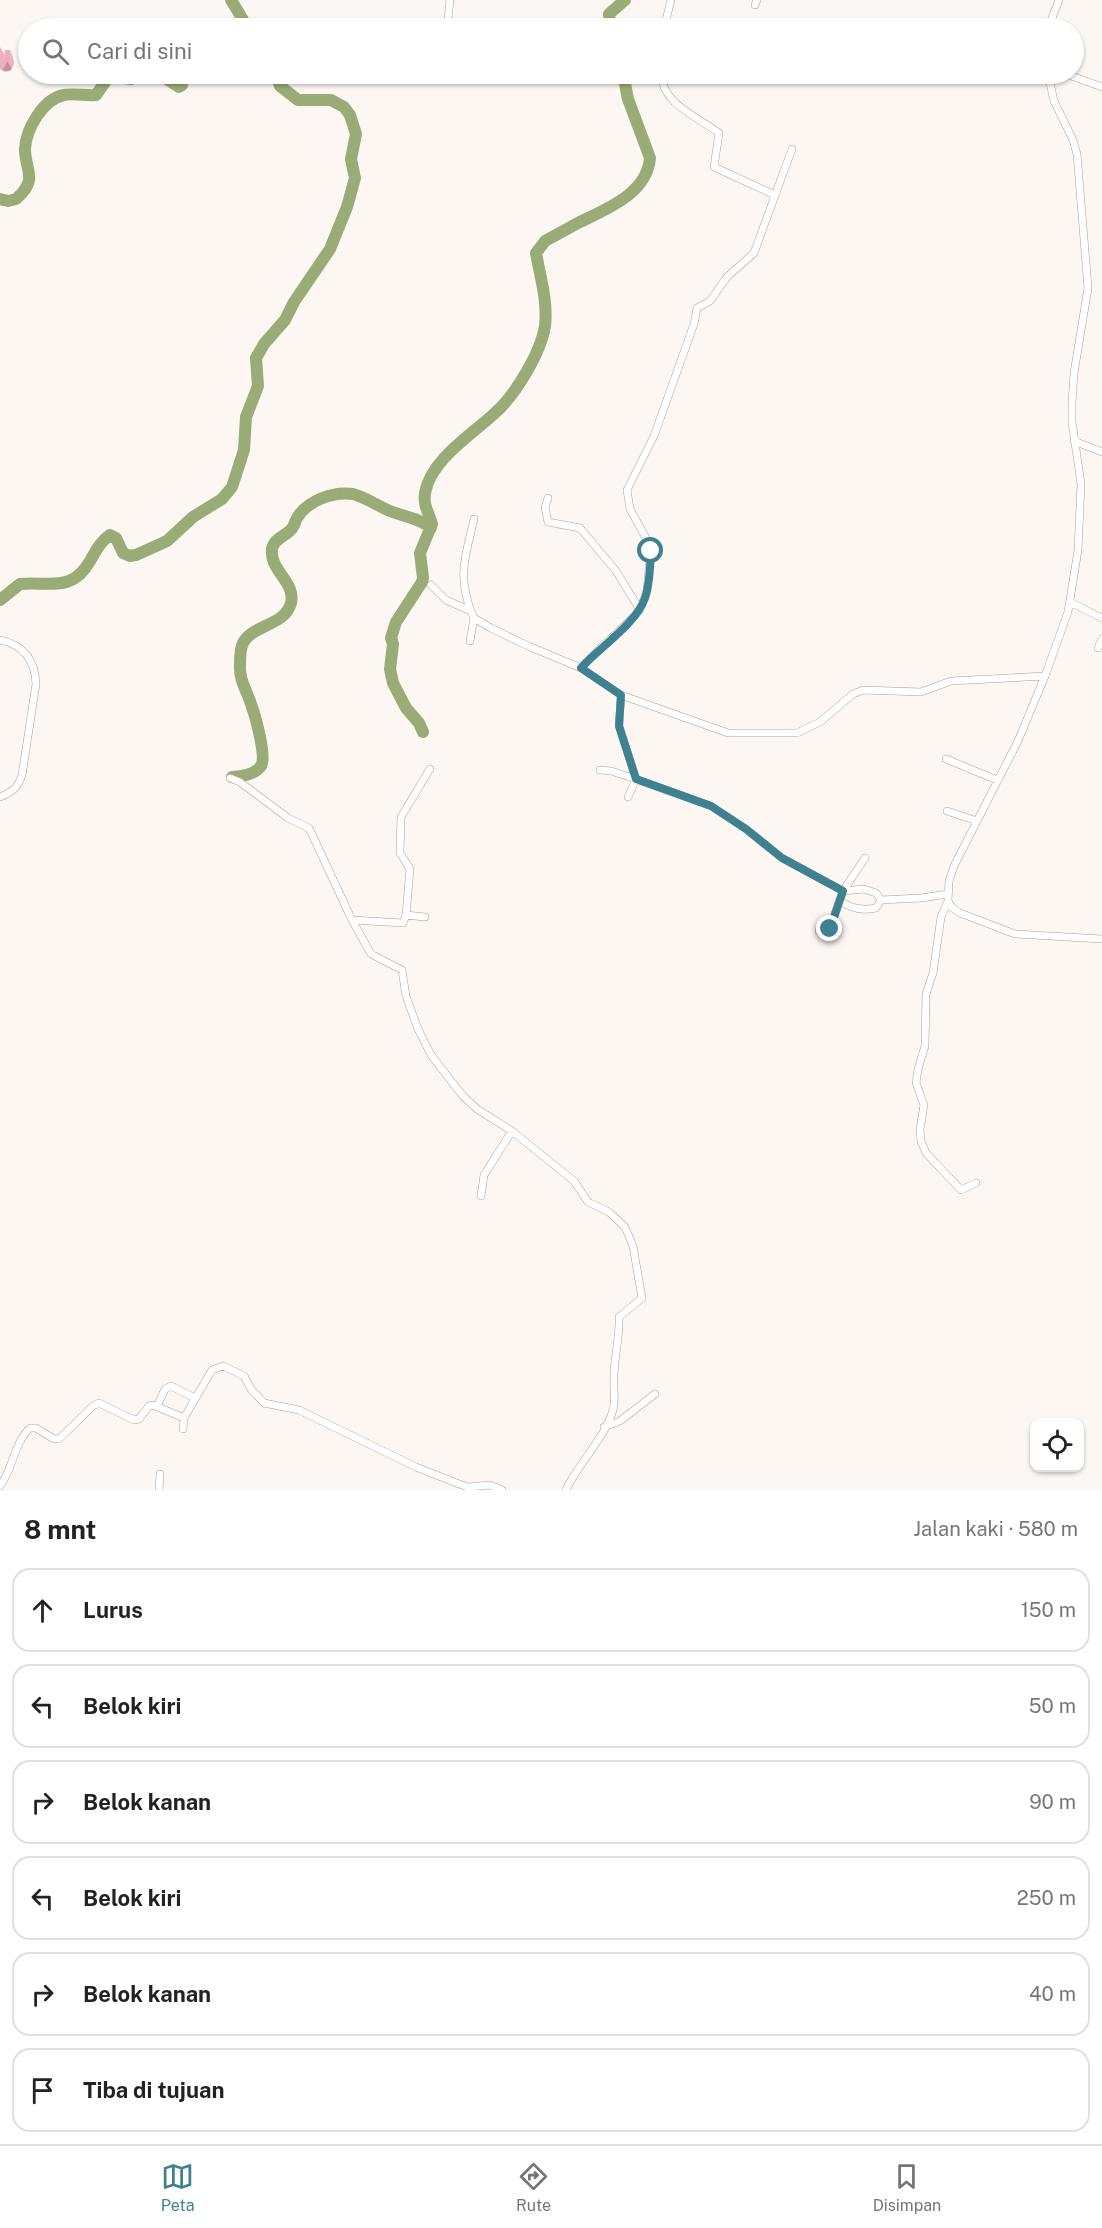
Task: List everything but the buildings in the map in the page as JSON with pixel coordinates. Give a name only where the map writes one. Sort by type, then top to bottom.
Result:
[{"type":"street","points":[[448,18],[450,0]]},
{"type":"street","points":[[666,18],[671,0]]},
{"type":"street","points":[[1052,18],[1059,0]]},
{"type":"street","points":[[1084,80],[1102,87]]},
{"type":"street","points":[[662,84],[671,100],[718,133],[714,166],[775,195]]},
{"type":"street","points":[[976,1183],[961,1190],[926,1153],[921,1141],[920,1129],[924,1105],[917,1088],[916,1075],[925,1046],[927,988],[933,974],[941,917],[948,898],[954,866],[1018,741],[1045,676],[1064,626],[1078,550],[1082,484],[1071,422],[1072,394],[1088,288],[1084,216],[1077,154],[1073,140],[1054,101],[1050,84]]},
{"type":"street","points":[[581,668],[640,610],[647,590],[651,547],[630,509],[627,490],[654,436],[694,324],[697,308],[710,301],[727,278],[754,253],[766,226],[792,148]]},
{"type":"street","points":[[1074,441],[1102,452]]},
{"type":"street","points":[[548,498],[545,507],[548,522],[559,526],[580,528],[616,571],[640,610]]},
{"type":"street","points":[[470,641],[473,614],[462,584],[474,519]]},
{"type":"street","points":[[431,585],[446,600],[528,646],[581,668],[621,695],[728,733],[797,733],[820,722],[854,694],[863,690],[921,692],[951,681],[1045,676]]},
{"type":"street","points":[[1070,602],[1102,618]]},
{"type":"street","points":[[0,639],[12,642],[31,659],[36,673],[36,684],[22,775],[14,790],[0,797]]},
{"type":"street","points":[[1098,648],[1102,639]]},
{"type":"street","points":[[621,695],[619,726],[636,779],[628,797]]},
{"type":"street","points":[[946,759],[997,780]]},
{"type":"street","points":[[352,920],[403,923],[411,869],[400,853],[400,817],[430,769]]},
{"type":"street","points":[[600,770],[612,771],[711,806],[746,829],[782,858],[843,891],[864,889],[876,893],[881,900]]},
{"type":"street","points":[[230,778],[240,782],[288,818],[309,828],[352,920],[371,954],[402,970],[406,996],[418,1029],[431,1055],[449,1078],[477,1109],[512,1131],[578,1185],[588,1202],[604,1209],[621,1222],[628,1232],[633,1246],[642,1298],[619,1317],[614,1408],[591,1453],[566,1490]]},
{"type":"street","points":[[947,811],[977,821]]},
{"type":"street","points":[[819,931],[830,929],[838,901],[865,858]]},
{"type":"street","points":[[881,900],[948,898]]},
{"type":"street","points":[[948,898],[951,907],[960,913],[1015,934],[1102,939]]},
{"type":"street","points":[[838,901],[862,910],[876,908],[881,900]]},
{"type":"street","points":[[406,915],[425,917]]},
{"type":"street","points":[[481,1196],[484,1175],[512,1131]]},
{"type":"street","points":[[183,1429],[184,1418],[212,1371],[219,1366],[226,1367],[246,1378],[251,1389],[264,1403],[299,1410],[416,1467],[459,1484],[468,1487],[490,1485],[502,1490]]},
{"type":"street","points":[[157,1406],[165,1389],[169,1386],[195,1398]]},
{"type":"street","points":[[604,1427],[620,1420],[655,1394]]},
{"type":"street","points":[[0,1486],[6,1479],[11,1462],[30,1428],[35,1427],[56,1439],[96,1404],[103,1404],[136,1420],[149,1406],[157,1406],[184,1418]]},
{"type":"street","points":[[159,1490],[160,1474]]},
{"type":"green space","points":[[0,47],[5,55],[5,50],[10,50],[14,63],[10,71],[5,72],[0,69]]},
{"type":"waterway","points":[[231,0],[242,18]]},
{"type":"waterway","points":[[610,18],[609,14],[625,0]]},
{"type":"waterway","points":[[0,199],[8,201],[16,199],[27,186],[29,175],[26,141],[32,124],[49,102],[64,95],[96,95],[104,84]]},
{"type":"waterway","points":[[174,84],[179,87],[182,84]]},
{"type":"waterway","points":[[0,600],[20,584],[59,583],[76,578],[110,535],[116,538],[123,553],[130,556],[167,541],[193,517],[222,499],[232,487],[244,450],[246,417],[258,386],[256,358],[264,344],[285,320],[294,302],[330,249],[347,207],[355,178],[351,159],[356,134],[350,115],[344,107],[331,100],[298,100],[279,84]]},
{"type":"waterway","points":[[423,732],[419,723],[406,708],[393,683],[390,669],[393,644],[391,638],[396,622],[423,578],[420,553],[432,524],[426,506],[425,493],[435,469],[454,448],[504,404],[533,360],[543,336],[546,317],[536,253],[545,241],[623,199],[633,191],[647,171],[650,158],[628,99],[625,84]]},
{"type":"waterway","points":[[232,777],[255,771],[261,766],[263,754],[258,726],[241,676],[242,645],[254,632],[276,621],[288,611],[291,603],[290,589],[272,556],[275,542],[291,530],[301,512],[314,502],[321,498],[345,493],[358,495],[431,528]]},
{"type":"route","points":[[651,551],[646,596],[640,610],[581,668],[621,695],[619,726],[636,779],[711,806],[727,815],[782,858],[843,891],[830,929]]}]
